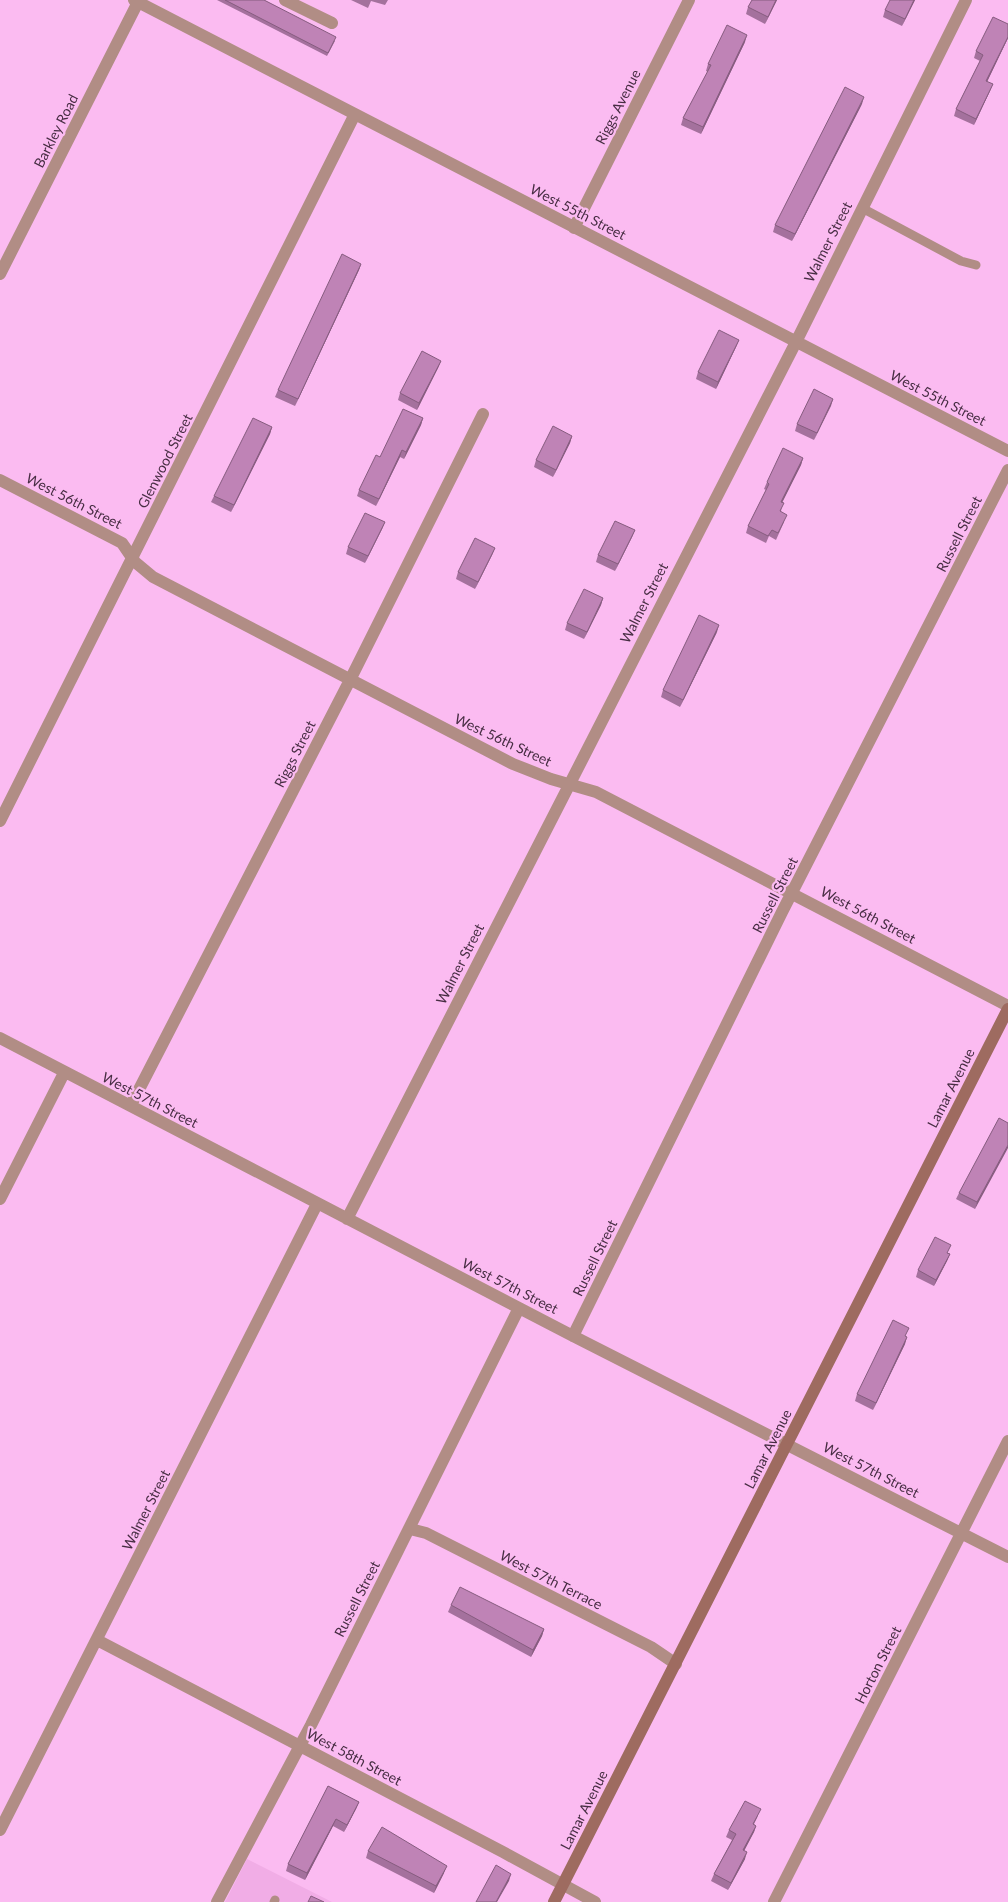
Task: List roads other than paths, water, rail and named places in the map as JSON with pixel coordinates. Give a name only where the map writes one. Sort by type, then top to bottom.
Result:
[{"type":"street","points":[[286,0],[332,23]]},
{"type":"street","name":"Riggs Avenue","points":[[574,228],[689,0]]},
{"type":"street","name":"Walmer Street","points":[[347,1219],[796,342],[966,0]]},
{"type":"street","name":"West 55th Street","points":[[136,1],[1008,451]]},
{"type":"street","name":"Barkley Road","points":[[0,274],[136,1]]},
{"type":"street","name":"Glenwood Street","points":[[0,821],[134,558],[355,114]]},
{"type":"street","name":"Riggs Street","points":[[130,1106],[350,680],[483,414]]},
{"type":"street","name":"Russell Street","points":[[573,1336],[793,892],[1008,470]]},
{"type":"street","name":"West 56th Street","points":[[0,480],[122,543],[139,566],[153,577],[513,764],[568,785],[596,792],[793,892],[1008,1008]]},
{"type":"street","name":"Lamar Avenue","points":[[554,1902],[1008,1008]]},
{"type":"street","name":"West 57th Street","points":[[0,1038],[64,1073],[573,1336],[1008,1557]]},
{"type":"street","points":[[0,1199],[64,1073]]},
{"type":"street","name":"Walmer Street","points":[[0,1830],[317,1204]]},
{"type":"street","name":"Russell Street","points":[[217,1902],[300,1745],[410,1529],[519,1308]]},
{"type":"street","name":"Horton Street","points":[[774,1902],[1008,1441]]},
{"type":"street","name":"West 57th Terrace","points":[[410,1529],[426,1533],[651,1647],[676,1664]]},
{"type":"street","name":"West 58th Street","points":[[97,1640],[300,1745],[595,1902]]},
{"type":"lane","points":[[862,208],[961,261],[976,265]]}]
